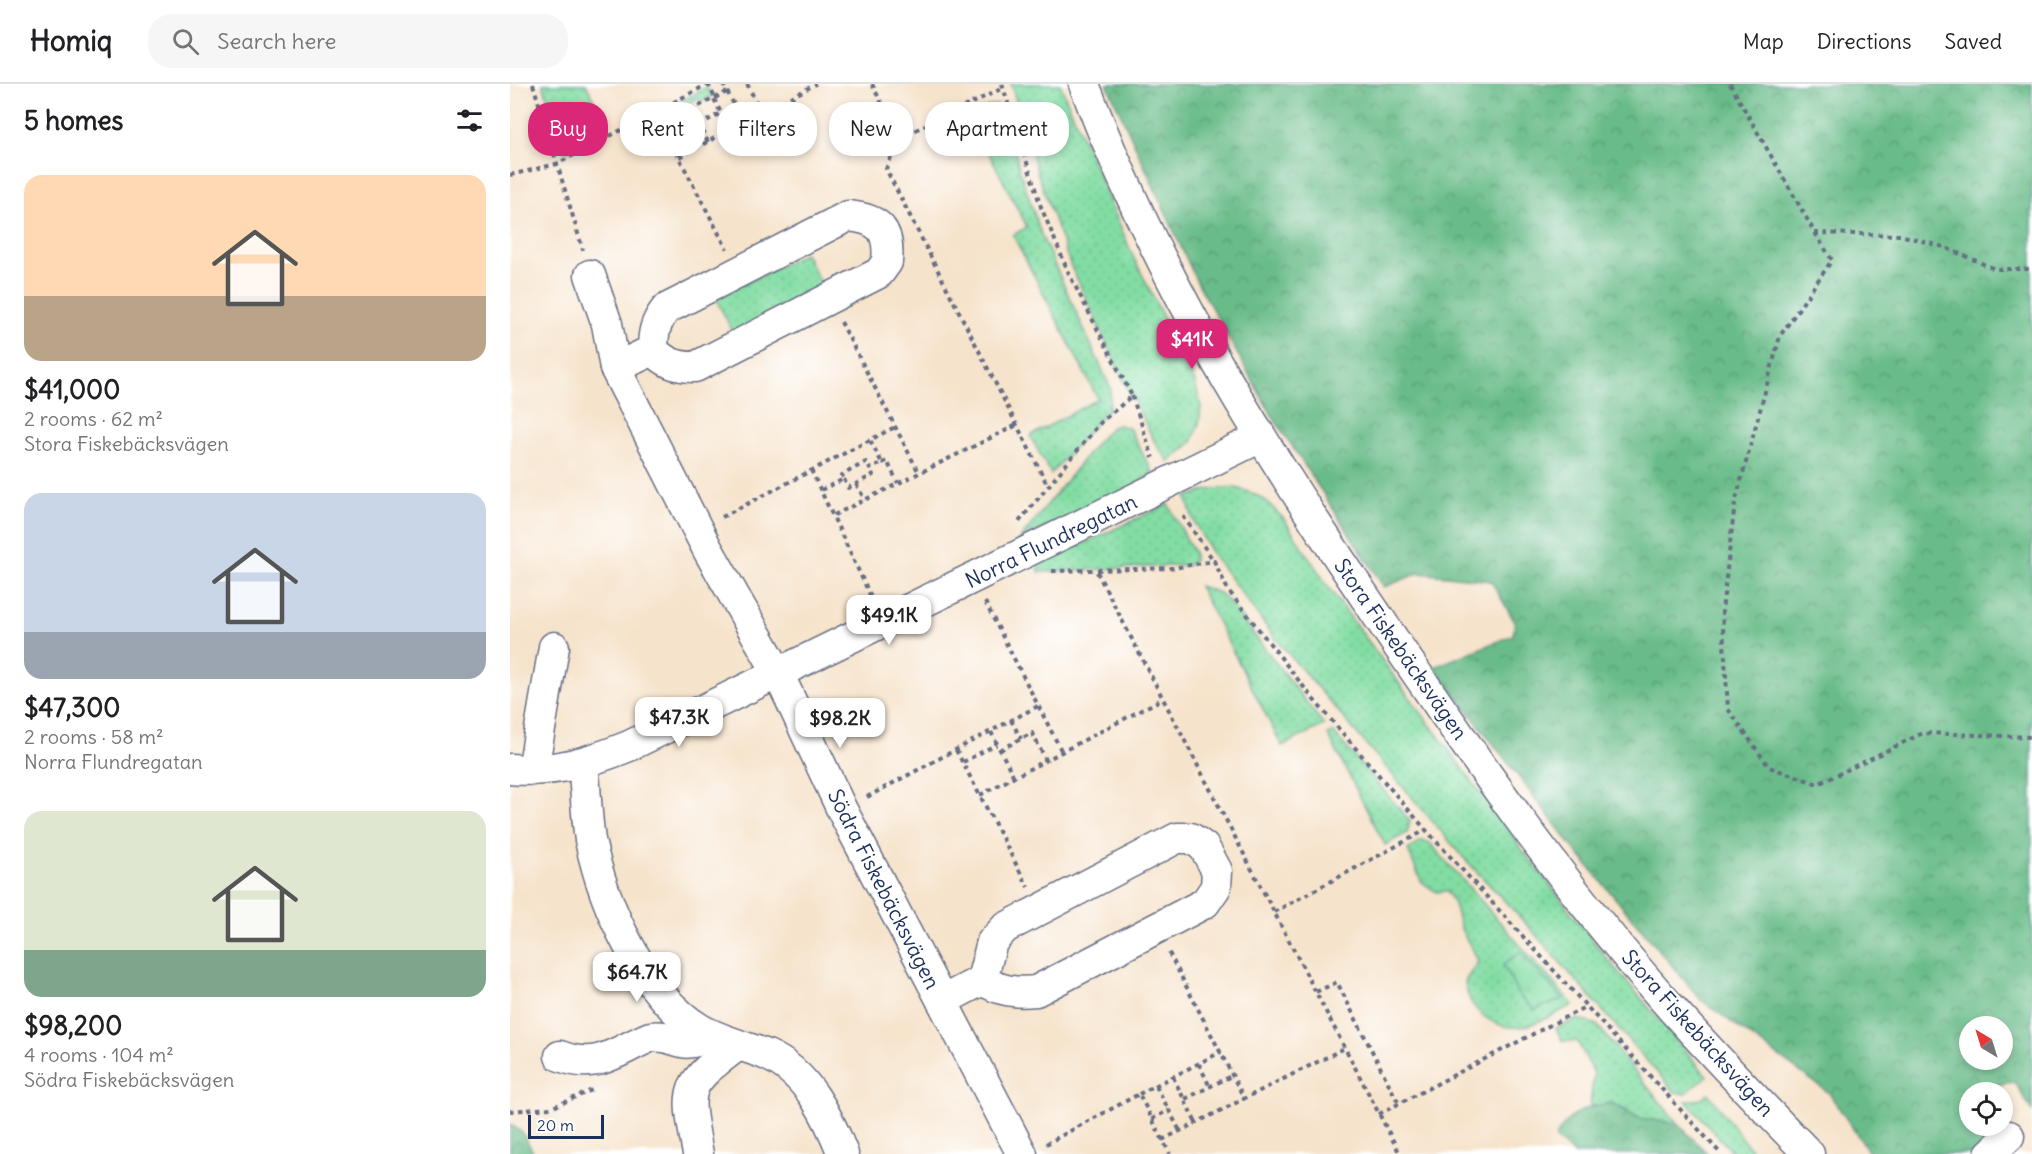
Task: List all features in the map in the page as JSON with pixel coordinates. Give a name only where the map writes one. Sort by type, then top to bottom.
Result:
[{"type":"street","name":"Stora Fiskebäcksvägen","points":[[1084,84],[1144,227],[1196,328],[1259,438],[1417,674],[1590,909],[1673,1010],[1809,1154]]},
{"type":"street","points":[[848,216],[866,218],[877,224],[885,234],[887,262],[879,273],[695,368],[680,367],[665,362],[653,350],[653,335],[657,320],[666,309],[739,272],[848,216]]},
{"type":"street","name":"Södra Fiskebäcksvägen","points":[[590,275],[607,324],[615,368],[698,530],[778,673],[842,810],[942,1001],[1030,1151]]},
{"type":"street","points":[[615,368],[653,350]]},
{"type":"street","name":"Norra Flundregatan","points":[[522,770],[583,763],[629,746],[1259,438]]},
{"type":"street","points":[[522,770],[554,647]]},
{"type":"street","points":[[583,763],[590,838],[597,869],[624,934],[639,963],[681,1015],[724,1040],[768,1056],[784,1065],[818,1100],[843,1154]]},
{"type":"street","points":[[942,1001],[982,980],[992,942],[1005,928],[1177,838],[1191,838],[1204,847],[1217,871],[1216,887],[1205,903],[1036,991],[1015,993],[997,989],[982,980]]},
{"type":"street","points":[[560,1056],[577,1063],[591,1063],[650,1036],[659,1036],[685,1044],[724,1040]]},
{"type":"street","points":[[698,1154],[690,1112],[693,1085],[724,1040]]},
{"type":"path","points":[[534,84],[590,275]]},
{"type":"path","points":[[674,102],[708,84],[721,113],[705,122]]},
{"type":"path","points":[[723,84],[732,102]]},
{"type":"path","points":[[747,84],[756,102]]},
{"type":"path","points":[[782,102],[816,84]]},
{"type":"path","points":[[872,84],[881,102]]},
{"type":"path","points":[[1730,84],[1832,260],[1780,336],[1735,503],[1722,611],[1728,709],[1769,767],[1818,784],[1923,734],[2032,737]]},
{"type":"path","points":[[913,131],[1002,86],[1041,207],[1070,276],[1131,396],[1153,458]]},
{"type":"path","points":[[705,103],[727,92]]},
{"type":"path","points":[[510,175],[557,164],[620,131]]},
{"type":"path","points":[[705,136],[708,142]]},
{"type":"path","points":[[717,137],[679,157],[739,272]]},
{"type":"path","points":[[891,156],[886,169],[1048,486]]},
{"type":"path","points":[[1815,232],[1900,235],[1944,247],[1995,269],[2032,269]]},
{"type":"path","points":[[829,298],[919,473]]},
{"type":"path","points":[[1015,528],[1101,422],[1131,396]]},
{"type":"path","points":[[834,515],[1017,425]]},
{"type":"path","points":[[698,530],[895,427]]},
{"type":"path","points":[[870,440],[882,463]]},
{"type":"path","points":[[870,469],[887,461],[898,483]]},
{"type":"path","points":[[866,462],[873,475],[848,488],[844,479],[842,475],[866,462]]},
{"type":"path","points":[[811,470],[834,515],[882,623]]},
{"type":"path","points":[[821,490],[844,479]]},
{"type":"path","points":[[856,484],[864,500]]},
{"type":"path","points":[[1183,516],[1214,561],[1228,590],[1314,700],[1426,830],[1721,1154]]},
{"type":"path","points":[[1045,571],[1097,572],[1173,568],[1214,561]]},
{"type":"path","points":[[1097,572],[1400,1154]]},
{"type":"path","points":[[974,578],[1062,752]]},
{"type":"path","points":[[980,795],[1162,699]]},
{"type":"path","points":[[842,810],[1038,706]]},
{"type":"path","points":[[1011,720],[1021,739]]},
{"type":"path","points":[[990,732],[1014,777]]},
{"type":"path","points":[[1000,750],[1032,733],[1046,760]]},
{"type":"path","points":[[963,762],[997,744]]},
{"type":"path","points":[[956,750],[1040,909]]},
{"type":"path","points":[[1274,912],[1426,830]]},
{"type":"path","points":[[1157,928],[1245,1098]]},
{"type":"path","points":[[1316,992],[1337,982],[1399,1104]]},
{"type":"path","points":[[1379,1114],[1585,1007]]},
{"type":"path","points":[[1162,1140],[1345,1047]]},
{"type":"path","points":[[1030,1151],[1221,1052]]},
{"type":"path","points":[[1199,1064],[1210,1087]]},
{"type":"path","points":[[1185,1100],[1233,1075]]},
{"type":"path","points":[[1173,1077],[1196,1123]]},
{"type":"path","points":[[1156,1086],[1180,1131]]},
{"type":"path","points":[[510,1111],[550,1108],[598,1087]]},
{"type":"path","points":[[1139,1095],[1170,1154]]},
{"type":"path","points":[[1152,1119],[1169,1110]]},
{"type":"green space","points":[[543,84],[586,84],[595,102],[549,102]]},
{"type":"green space","points":[[1011,84],[1060,84],[1068,102],[1016,102]]},
{"type":"green space","points":[[1107,84],[2032,84],[2032,1111],[2015,1082],[1959,1082],[1959,1136],[1981,1136],[1984,1150],[1980,1154],[1870,1154],[1829,1093],[1701,1000],[1578,854],[1434,667],[1513,635],[1515,622],[1491,581],[1419,573],[1384,587],[1273,417],[1196,280]]},
{"type":"green space","points":[[707,87],[712,96],[701,102],[698,98],[691,102],[680,102]]},
{"type":"green space","points":[[1069,105],[1132,254],[1195,382],[1201,407],[1199,424],[1192,442],[1169,462],[1157,446],[1124,382],[1070,264],[1033,156],[1069,156]]},
{"type":"green space","points":[[990,156],[1016,156],[1042,237],[1111,389],[1109,408],[1051,474],[1030,436],[1098,399],[1013,235],[1027,227]]},
{"type":"green space","points":[[805,253],[824,290],[735,336],[716,299]]},
{"type":"green space","points":[[1119,425],[1129,428],[1153,473],[1119,495],[1020,539],[1098,441],[1112,427]]},
{"type":"green space","points":[[1233,487],[1265,500],[1284,519],[1331,591],[1522,849],[1605,956],[1707,1076],[1685,1094],[1675,1092],[1529,927],[1463,857],[1275,638],[1213,555],[1194,522],[1186,497],[1207,490]]},
{"type":"green space","points":[[1168,504],[1194,553],[1194,560],[1190,565],[1039,572],[1038,565]]},
{"type":"green space","points":[[1199,586],[1219,593],[1229,602],[1324,725],[1282,746]]},
{"type":"green space","points":[[1333,732],[1410,821],[1407,833],[1385,845],[1328,735]]},
{"type":"green space","points":[[1421,841],[1429,842],[1573,1005],[1540,1021],[1518,1027],[1496,1024],[1477,1010],[1471,1002],[1465,981],[1478,962],[1462,931],[1450,896],[1446,891],[1436,892],[1421,881],[1408,850]]},
{"type":"green space","points":[[1520,952],[1563,999],[1535,1010],[1519,995],[1503,965]]},
{"type":"green space","points":[[1578,1019],[1597,1025],[1678,1124],[1639,1118],[1612,1103],[1590,1106],[1594,1073],[1577,1041],[1562,1041],[1556,1028]]},
{"type":"green space","points":[[1708,1093],[1755,1154],[1734,1154],[1686,1101],[1702,1099]]},
{"type":"green space","points":[[1612,1103],[1639,1118],[1678,1124],[1708,1154],[1574,1154],[1555,1138],[1566,1123],[1578,1113],[1594,1106]]},
{"type":"green space","points":[[510,1124],[522,1132],[534,1154],[510,1154]]}]
